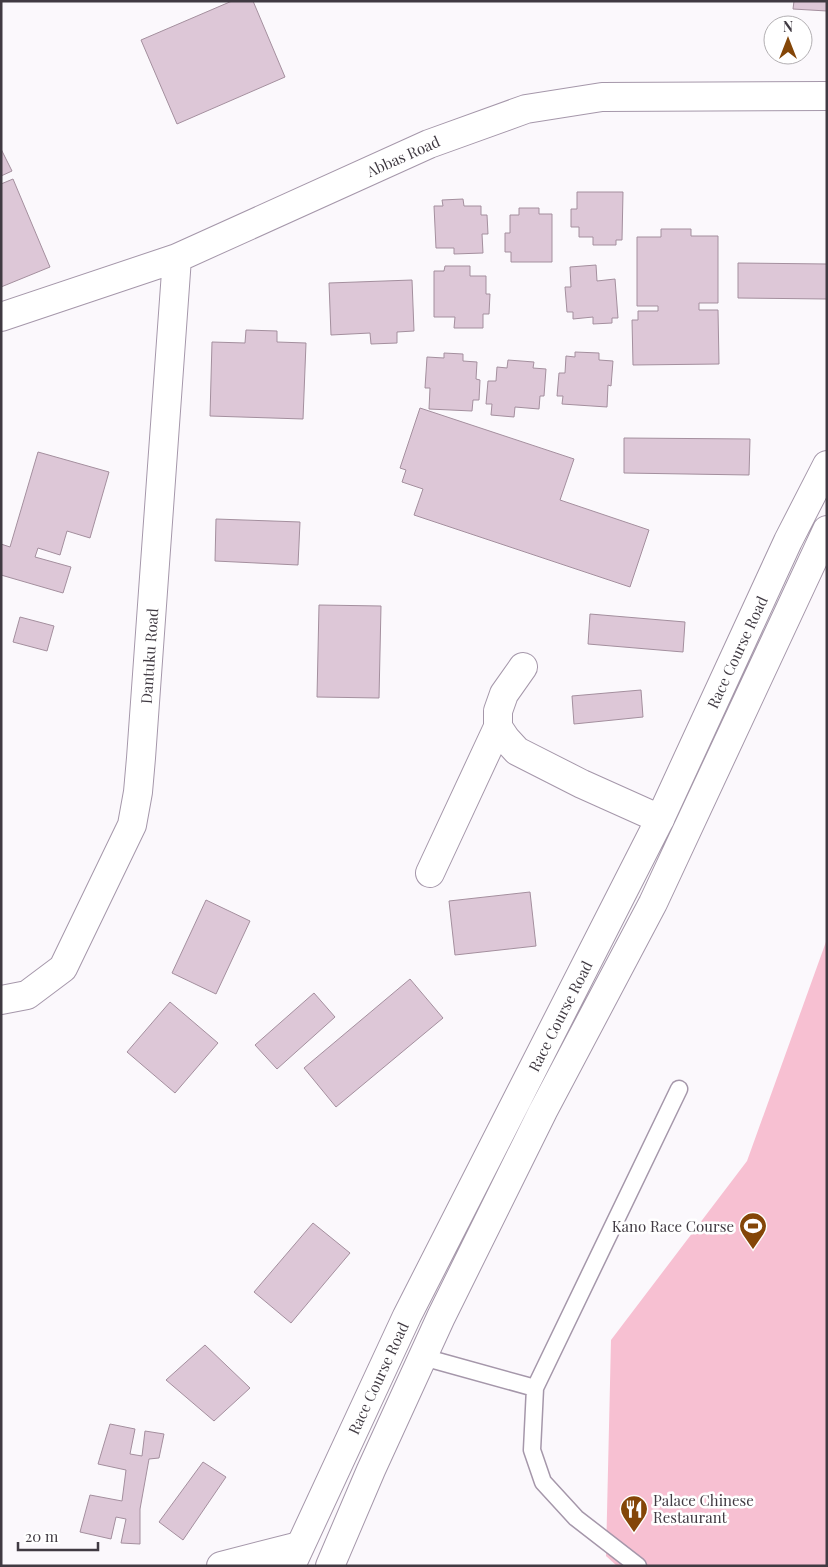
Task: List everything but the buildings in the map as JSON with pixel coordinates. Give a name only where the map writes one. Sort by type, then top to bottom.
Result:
[{"type":"street","name":"Abbas Road","points":[[1,317],[177,258],[430,144],[526,109],[602,97],[827,96]]},
{"type":"street","name":"Dantuku Road","points":[[1,1000],[26,994],[63,968],[132,825],[138,792],[141,758],[177,258]]},
{"type":"street","name":"Race Course Road","points":[[295,1556],[407,1316],[660,819],[788,540],[827,465]]},
{"type":"street","name":"Race Course Road","points":[[330,1566],[371,1470],[423,1357],[543,1111],[653,902],[827,530]]},
{"type":"street","points":[[430,873],[498,727],[498,711],[504,694],[523,667]]},
{"type":"street","points":[[498,727],[506,740],[517,750],[582,784],[660,819]]},
{"type":"street","points":[[220,1566],[295,1556]]},
{"type":"lane","points":[[638,1566],[576,1518],[544,1482],[532,1450],[535,1388],[679,1089]]},
{"type":"lane","points":[[423,1357],[535,1388]]},
{"type":"shaded area","name":"Kano Race Course","points":[[827,939],[827,1566],[617,1566],[606,1556],[611,1340],[747,1161]]},
{"type":"place","name":"Kano Race Course","points":[[753,1250]]},
{"type":"place","name":"Palace Chinese Restaurant","points":[[634,1533]]}]
